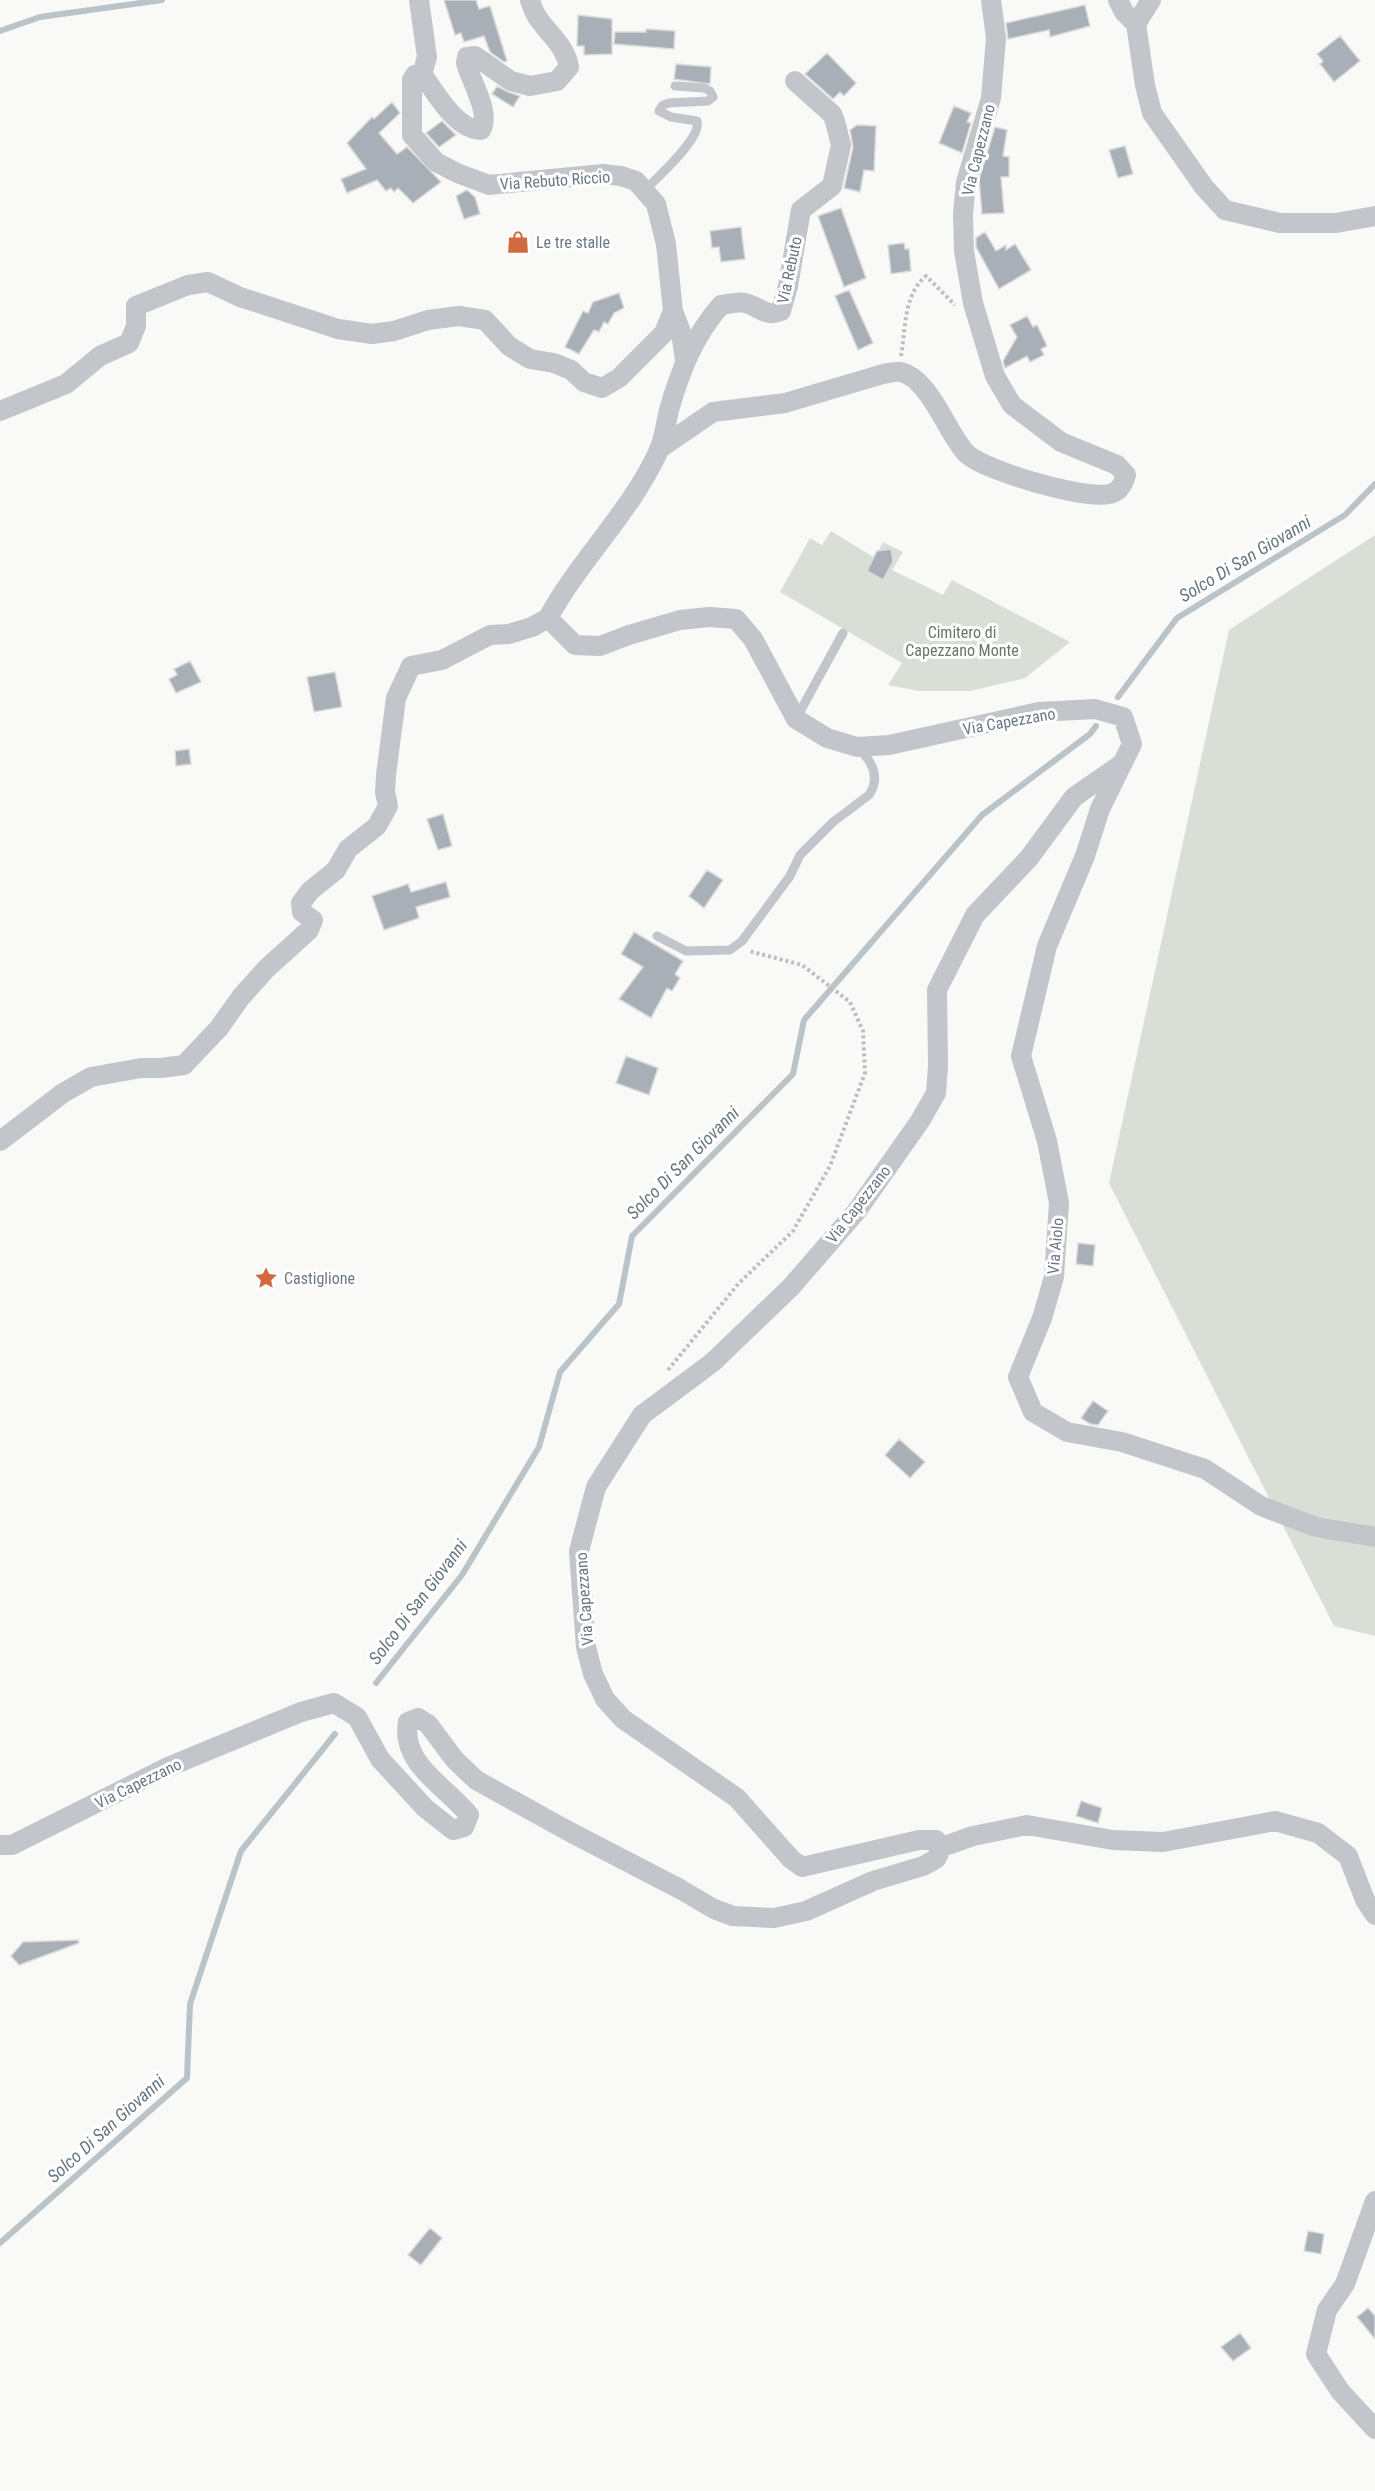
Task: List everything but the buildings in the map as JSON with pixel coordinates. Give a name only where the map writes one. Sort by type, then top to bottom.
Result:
[{"type":"street","points":[[418,0],[427,57],[422,74],[465,126],[473,130],[481,130],[484,124],[484,114],[470,79],[466,57],[475,56],[512,81],[530,86],[557,81],[569,67],[566,54],[557,39],[537,18],[531,0]]},
{"type":"street","name":"Via Capezzano","points":[[899,371],[908,375],[930,395],[966,454],[979,464],[1042,485],[1095,496],[1114,493],[1123,484],[1126,475],[1117,465],[1061,442],[1012,405],[995,376],[973,303],[964,251],[963,214],[966,182],[991,98],[996,38],[991,0]]},
{"type":"street","points":[[1118,0],[1124,12],[1136,24],[1145,85],[1152,113],[1204,187],[1225,210],[1280,223],[1336,223],[1375,216]]},
{"type":"street","points":[[1136,24],[1151,0]]},
{"type":"street","name":"Via Rebuto Riccio","points":[[422,74],[415,75],[411,80],[412,135],[435,162],[489,185],[603,174],[636,181],[645,190]]},
{"type":"street","name":"Via Rebuto","points":[[659,449],[685,360],[698,336],[721,305],[742,302],[765,313],[775,314],[781,311],[788,286],[801,210],[832,186],[840,145],[835,121],[832,114],[795,81]]},
{"type":"street","points":[[645,190],[656,204],[666,244],[673,311],[681,332],[685,360]]},
{"type":"street","points":[[0,411],[66,384],[100,356],[129,343],[136,326],[136,306],[188,285],[208,282],[240,297],[338,329],[372,334],[394,331],[438,318],[459,316],[485,320],[509,346],[530,359],[554,363],[571,370],[584,382],[602,387],[619,378],[664,333],[673,311]]},
{"type":"street","points":[[0,1141],[63,1093],[91,1077],[141,1068],[184,1065],[219,1028],[241,997],[266,969],[309,930],[313,920],[302,912],[301,903],[310,891],[336,870],[348,849],[376,826],[387,806],[386,775],[396,698],[411,666],[442,660],[490,635],[509,634],[531,627],[548,618],[560,596],[633,496],[659,449],[713,412],[785,403],[899,371]]},
{"type":"street","points":[[548,618],[575,645],[600,646],[680,620],[709,616],[736,619],[753,639],[796,719]]},
{"type":"street","name":"Via Capezzano","points":[[0,1845],[12,1845],[168,1767],[301,1712],[334,1703],[357,1717],[380,1759],[424,1808],[453,1830],[464,1827],[469,1815],[460,1803],[433,1780],[414,1758],[406,1735],[408,1722],[418,1718],[428,1724],[455,1760],[476,1779],[570,1832],[680,1888],[714,1909],[733,1916],[774,1918],[806,1911],[873,1881],[922,1866],[936,1858],[942,1847],[936,1840],[919,1839],[802,1867],[791,1858],[737,1798],[623,1719],[605,1699],[593,1674],[586,1647],[579,1551],[596,1487],[642,1415],[713,1362],[791,1287],[856,1212],[920,1121],[936,1093],[937,990],[975,915],[1029,858],[1074,796],[1123,763],[1132,744],[1123,717],[1095,709],[1039,712],[890,745],[857,747],[827,738],[796,719]]},
{"type":"street","name":"Via Aiolo","points":[[1123,763],[1100,809],[1085,856],[1047,946],[1021,1056],[1047,1141],[1059,1203],[1054,1277],[1042,1318],[1018,1377],[1034,1412],[1067,1432],[1122,1442],[1205,1468],[1261,1506],[1316,1527],[1375,1537]]},
{"type":"street","points":[[942,1847],[973,1836],[1027,1825],[1113,1840],[1163,1842],[1275,1821],[1318,1833],[1348,1856],[1365,1900],[1375,1915]]},
{"type":"street","points":[[1375,2201],[1345,2284],[1327,2310],[1316,2354],[1340,2391],[1375,2429]]},
{"type":"lane","points":[[645,190],[685,148],[699,127],[696,121],[671,117],[659,111],[669,103],[708,101],[713,97],[710,91],[704,88],[675,86]]},
{"type":"lane","points":[[796,719],[843,633]]},
{"type":"lane","points":[[657,936],[686,951],[730,950],[742,941],[790,876],[800,855],[833,822],[869,795],[873,789],[875,777],[873,766],[857,747]]},
{"type":"path","points":[[899,371],[903,332],[913,291],[920,281],[927,276],[946,298],[957,306],[973,303]]},
{"type":"path","points":[[667,1372],[739,1283],[793,1231],[830,1166],[865,1073],[863,1031],[850,1002],[802,965],[746,950],[742,941]]},
{"type":"green space","name":"Cimitero di Capezzano Monte","points":[[831,531],[875,558],[883,542],[903,552],[892,570],[943,595],[952,580],[1070,642],[1025,678],[970,691],[919,691],[888,685],[902,663],[780,592],[810,538],[822,545]]},
{"type":"green space","points":[[1375,535],[1375,1636],[1334,1626],[1109,1183],[1229,630]]},
{"type":"waterway","points":[[0,31],[40,17],[162,0]]},
{"type":"waterway","name":"Solco Di San Giovanni","points":[[1118,697],[1177,618],[1345,515],[1375,484]]},
{"type":"waterway","name":"Solco Di San Giovanni","points":[[376,1683],[462,1575],[539,1447],[560,1372],[619,1304],[632,1236],[793,1074],[804,1020],[982,815],[1090,734],[1096,726]]},
{"type":"waterway","name":"Solco Di San Giovanni","points":[[0,2243],[187,2078],[190,2004],[241,1851],[335,1734]]},
{"type":"place","name":"Le tre stalle","points":[[518,242]]},
{"type":"place","name":"Castiglione","points":[[266,1278]]}]
